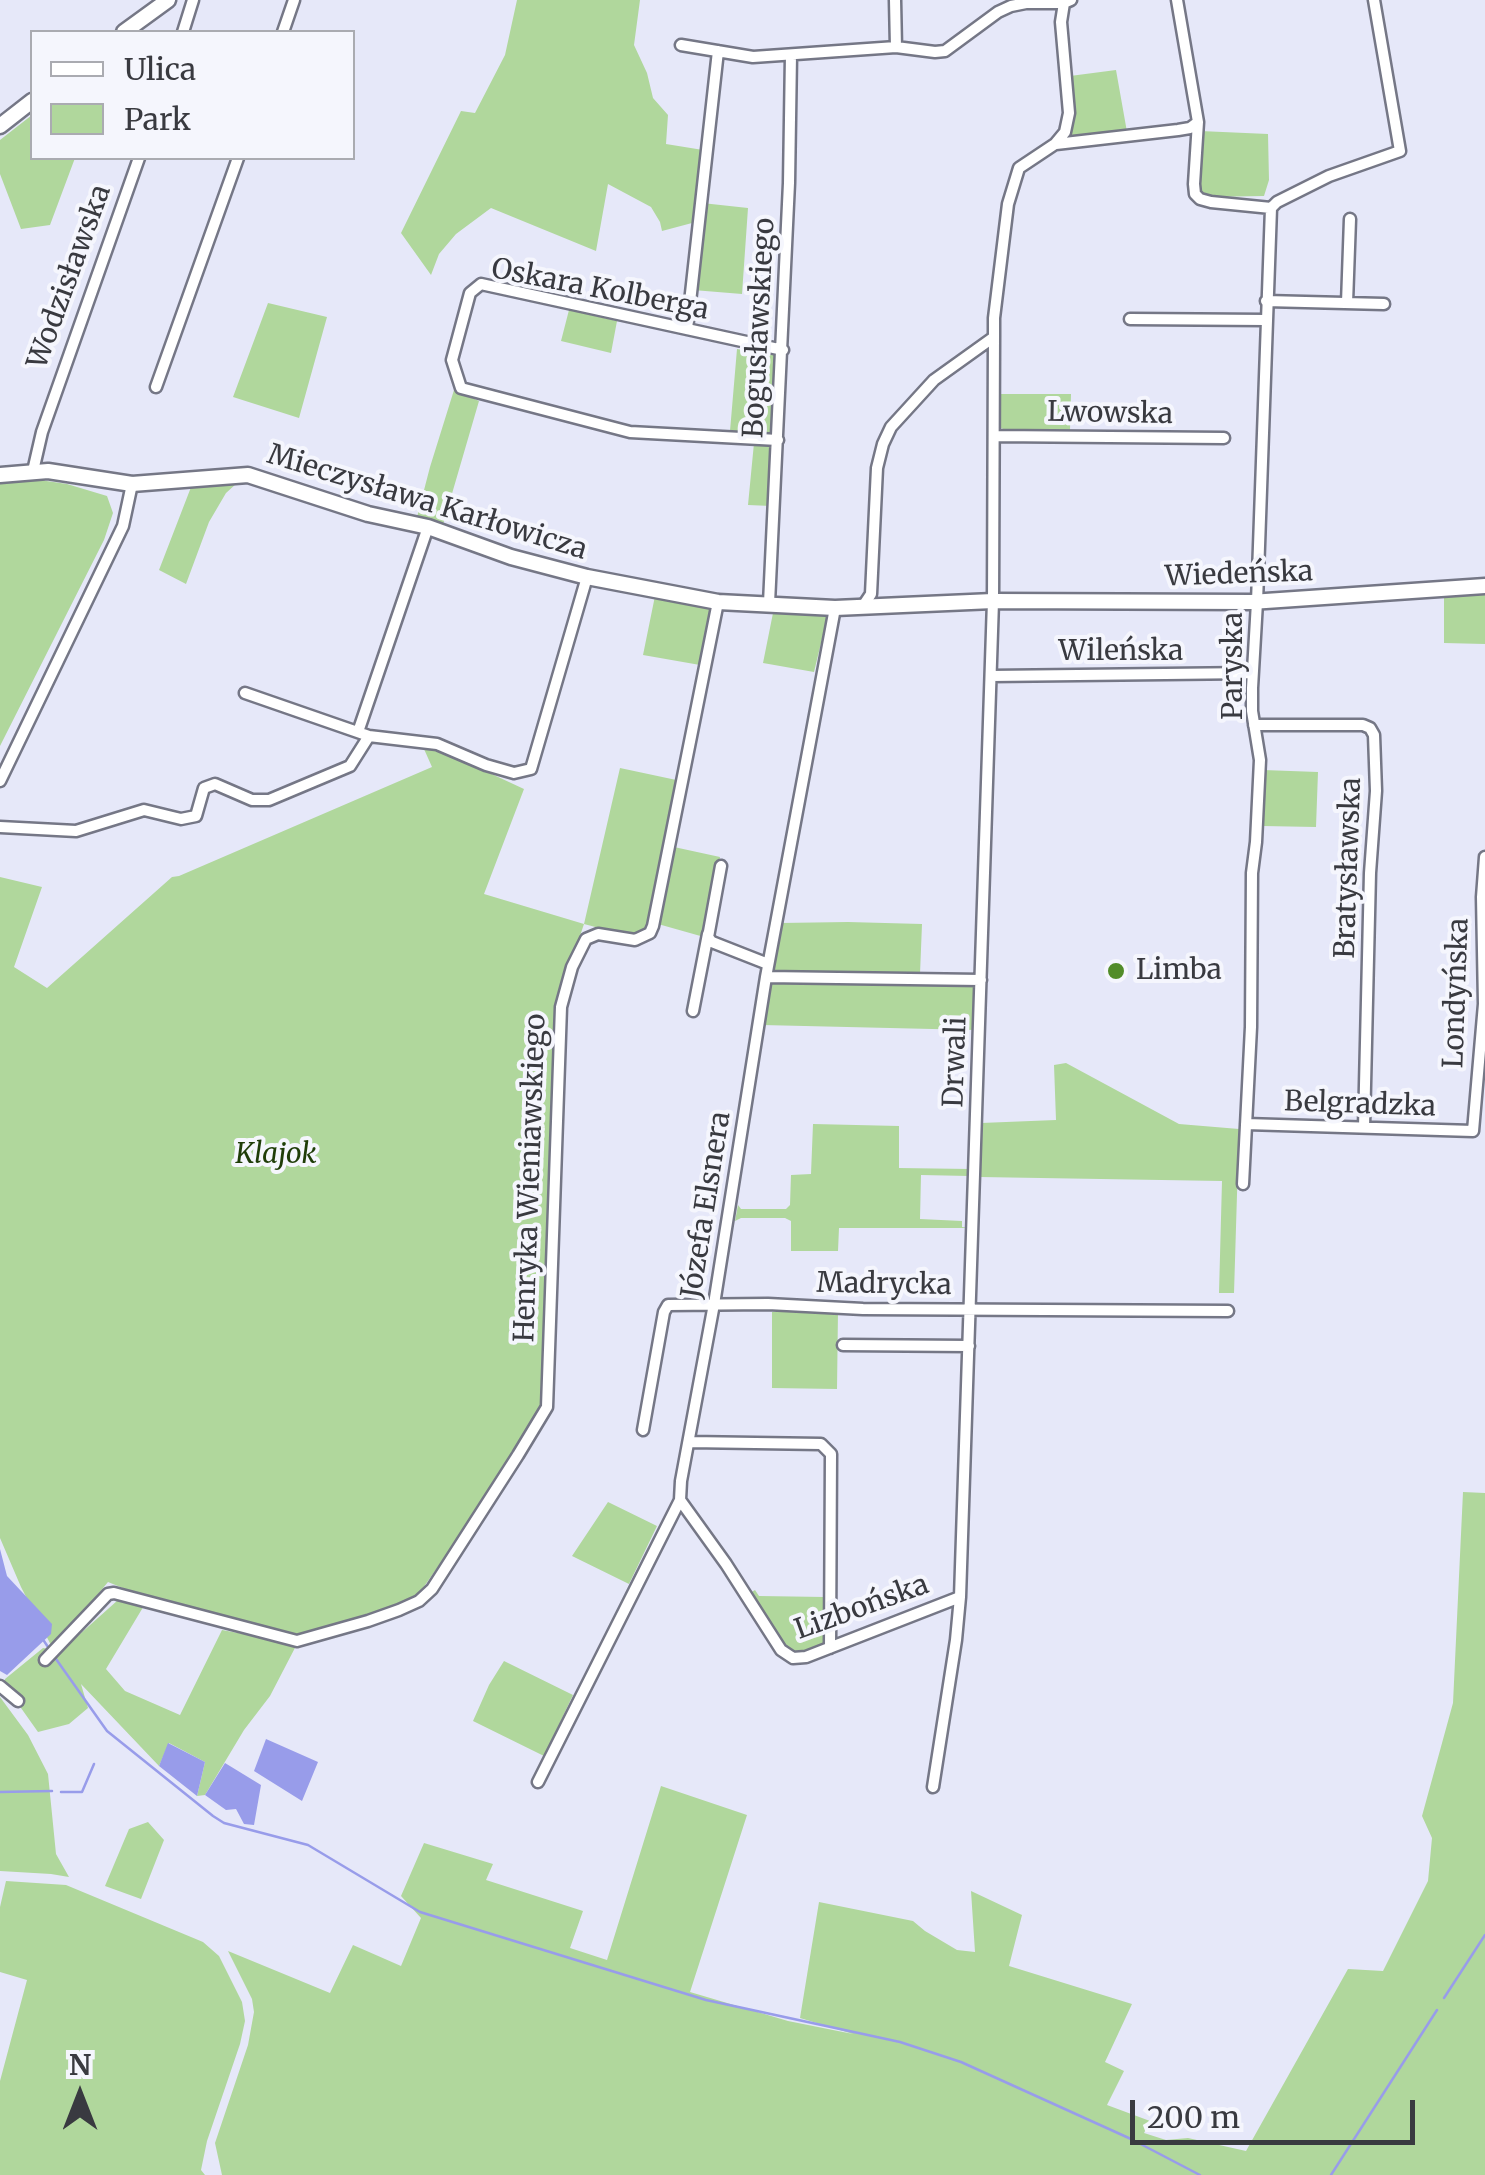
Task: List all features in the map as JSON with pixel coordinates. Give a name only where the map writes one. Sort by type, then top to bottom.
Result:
[{"type":"street","points":[[127,30],[168,0]]},
{"type":"street","points":[[184,30],[192,0]]},
{"type":"street","points":[[283,30],[294,0]]},
{"type":"street","points":[[895,0],[896,47]]},
{"type":"street","points":[[1177,0],[1198,122],[1195,194],[1211,202],[1271,208],[1329,176],[1400,151],[1374,0]]},
{"type":"street","points":[[681,45],[753,57],[896,47],[946,51],[1011,6],[1067,2],[1062,22],[1069,113],[1064,132],[1055,144],[1019,168],[1008,204],[994,337],[934,380],[891,427],[883,444],[877,468],[871,594],[863,606],[835,608],[718,602]]},
{"type":"street","points":[[687,329],[718,51]]},
{"type":"street","name":"Bogusławskiego","points":[[769,603],[783,350],[791,55]]},
{"type":"street","points":[[0,126],[30,103]]},
{"type":"street","points":[[1055,144],[1178,130],[1198,122]]},
{"type":"street","name":"Wodzisławska","points":[[33,471],[47,416],[138,160]]},
{"type":"street","points":[[156,387],[237,160]]},
{"type":"street","name":"Paryska","points":[[1243,1184],[1251,1012],[1252,873],[1260,760],[1251,706],[1271,208]]},
{"type":"street","points":[[1347,303],[1350,219]]},
{"type":"street","name":"Oskara Kolberga","points":[[778,440],[630,432],[461,388],[452,360],[470,293],[480,284],[783,350]]},
{"type":"street","points":[[1266,301],[1384,304]]},
{"type":"street","points":[[1130,319],[1266,320]]},
{"type":"street","name":"Drwali","points":[[933,1787],[960,1596],[993,602],[994,337]]},
{"type":"street","name":"Lwowska","points":[[995,436],[1224,438]]},
{"type":"street","name":"Mieczysława Karłowicza","points":[[0,475],[33,471],[132,484],[248,476],[586,577],[718,602]]},
{"type":"street","points":[[0,781],[124,526],[132,484]]},
{"type":"street","points":[[0,827],[76,830],[144,810],[181,819],[196,816],[204,788],[214,784],[252,800],[270,800],[350,766],[364,734],[428,528]]},
{"type":"street","points":[[245,693],[364,734],[437,744],[502,770],[531,769],[586,577]]},
{"type":"street","name":"Wiedeńska","points":[[863,606],[1257,602],[1485,586]]},
{"type":"street","name":"Henryka Wieniawskiego","points":[[44,1660],[108,1594],[114,1593],[297,1641],[368,1622],[418,1602],[432,1589],[518,1455],[547,1408],[561,1007],[572,967],[586,939],[598,934],[636,940],[650,933],[653,926],[718,602]]},
{"type":"street","name":"Józefa Elsnera","points":[[538,1782],[680,1500],[768,964],[835,608]]},
{"type":"street","name":"Wileńska","points":[[991,676],[1252,674]]},
{"type":"street","name":"Bratysławska","points":[[1254,725],[1363,726],[1374,734],[1376,790],[1370,873],[1364,1127]]},
{"type":"street","name":"Londyńska","points":[[1473,1131],[1484,1004],[1485,857]]},
{"type":"street","points":[[693,1010],[721,866]]},
{"type":"street","points":[[708,934],[712,942],[768,964]]},
{"type":"street","points":[[766,976],[981,980]]},
{"type":"street","name":"Belgradzka","points":[[1246,1124],[1473,1131]]},
{"type":"street","name":"Madrycka","points":[[643,1430],[665,1308],[673,1305],[1228,1311]]},
{"type":"street","points":[[843,1345],[969,1346]]},
{"type":"street","points":[[690,1442],[822,1444],[832,1454],[830,1648]]},
{"type":"street","name":"Lizbońska","points":[[680,1500],[784,1654],[793,1658],[830,1648],[960,1596]]},
{"type":"street","points":[[0,1686],[18,1702]]},
{"type":"green space","points":[[517,0],[640,0],[634,45],[653,98],[668,115],[666,144],[703,150],[692,223],[662,231],[651,207],[608,184],[596,251],[491,208],[456,234],[439,254],[431,275],[401,233],[461,111],[475,113],[505,55]]},
{"type":"green space","points":[[1116,70],[1127,132],[1068,138],[1075,118],[1070,76]]},
{"type":"green space","points":[[30,117],[30,160],[74,160],[50,225],[21,229],[0,174],[0,140]]},
{"type":"green space","points":[[1200,131],[1268,134],[1269,180],[1264,196],[1207,197],[1202,193],[1197,185]]},
{"type":"green space","points":[[702,203],[748,208],[742,294],[693,290]]},
{"type":"green space","points":[[268,303],[327,317],[299,418],[233,397]]},
{"type":"green space","points":[[569,310],[617,321],[611,353],[561,341]]},
{"type":"green space","points":[[737,349],[779,356],[774,435],[730,431]]},
{"type":"green space","points":[[454,390],[479,401],[442,528],[416,521]]},
{"type":"green space","points":[[999,394],[1071,394],[1070,430],[1000,428]]},
{"type":"green space","points":[[754,443],[773,444],[771,506],[748,505]]},
{"type":"green space","points":[[26,478],[67,484],[107,496],[113,513],[104,540],[0,746],[0,481]]},
{"type":"green space","points":[[193,482],[236,484],[209,522],[186,584],[159,570]]},
{"type":"green space","points":[[1485,593],[1485,644],[1444,643],[1444,595]]},
{"type":"green space","points":[[655,596],[714,606],[700,665],[643,655]]},
{"type":"green space","points":[[774,608],[829,610],[814,672],[763,663]]},
{"type":"green space","name":"Klajok","points":[[424,749],[440,750],[524,789],[484,894],[584,924],[556,1007],[541,1410],[414,1601],[295,1637],[150,1599],[108,1582],[53,1649],[0,1538],[0,877],[42,887],[14,967],[47,988],[172,877],[432,767]]},
{"type":"green space","points":[[620,768],[681,781],[644,932],[637,938],[584,924]]},
{"type":"green space","points":[[1263,770],[1318,772],[1316,827],[1263,826]]},
{"type":"green space","points":[[674,847],[720,857],[704,937],[658,924]]},
{"type":"green space","points":[[780,923],[922,924],[920,974],[771,971]]},
{"type":"green space","points":[[771,981],[977,984],[975,1030],[762,1025]]},
{"type":"green space","points":[[1066,1063],[1179,1124],[1239,1129],[1234,1293],[1219,1293],[1222,1181],[980,1177],[981,1123],[1056,1120],[1054,1065]]},
{"type":"green space","points":[[813,1124],[899,1126],[899,1168],[970,1169],[969,1176],[921,1175],[920,1219],[962,1221],[962,1227],[971,1228],[839,1228],[838,1251],[791,1251],[791,1221],[735,1221],[738,1205],[741,1209],[786,1209],[790,1205],[791,1175],[811,1174]]},
{"type":"green space","points":[[838,1311],[837,1389],[772,1388],[772,1312]]},
{"type":"green space","points":[[1463,1492],[1485,1493],[1485,2175],[222,2175],[215,2143],[248,2045],[254,2012],[252,1999],[228,1951],[330,1993],[353,1945],[401,1966],[421,1918],[401,1896],[424,1843],[493,1864],[486,1880],[583,1911],[570,1948],[607,1960],[661,1786],[747,1815],[690,1992],[788,2021],[853,2034],[800,2018],[819,1902],[913,1921],[957,1950],[975,1952],[971,1891],[1022,1915],[1009,1966],[1132,2004],[1105,2062],[1124,2071],[1107,2105],[1150,2121],[1144,2133],[1166,2140],[1188,2138],[1246,2151],[1348,1969],[1383,1971],[1428,1881],[1432,1838],[1422,1816],[1453,1703]]},
{"type":"green space","points":[[608,1502],[657,1526],[629,1584],[572,1556]]},
{"type":"green space","points":[[755,1590],[759,1596],[825,1597],[824,1646],[795,1655],[784,1649],[750,1593]]},
{"type":"green space","points":[[118,1600],[145,1604],[106,1669],[125,1691],[180,1715],[222,1630],[297,1644],[270,1696],[244,1730],[205,1795],[197,1796],[205,1762],[169,1743],[159,1766],[81,1684],[88,1708],[69,1724],[38,1732],[4,1684],[43,1648],[61,1651]]},
{"type":"green space","points":[[504,1661],[573,1695],[544,1756],[473,1721]]},
{"type":"green space","points":[[0,1697],[28,1735],[48,1774],[56,1854],[69,1877],[0,1871]]},
{"type":"green space","points":[[148,1822],[164,1840],[141,1899],[105,1886],[129,1829]]},
{"type":"green space","points":[[6,1881],[66,1885],[203,1942],[219,1956],[242,2002],[245,2021],[207,2141],[201,2170],[205,2175],[0,2175],[0,2081],[27,1980],[0,1972],[0,1907]]},
{"type":"water","points":[[0,1549],[7,1576],[52,1624],[51,1634],[7,1675],[0,1671]]},
{"type":"water","points":[[266,1739],[318,1762],[302,1801],[254,1771]]},
{"type":"water","points":[[168,1743],[205,1762],[197,1796],[159,1766]]},
{"type":"water","points":[[225,1763],[261,1785],[254,1825],[244,1824],[236,1809],[226,1810],[205,1795]]},
{"type":"waterway","points":[[44,1641],[48,1647]]},
{"type":"waterway","points":[[56,1659],[107,1731],[213,1816],[224,1823],[308,1845],[420,1912],[706,2000],[900,2042],[961,2062],[1131,2139],[1200,2175]]},
{"type":"waterway","points":[[61,1792],[82,1792],[94,1764]]},
{"type":"waterway","points":[[0,1792],[52,1791]]},
{"type":"waterway","points":[[1444,1998],[1485,1935]]},
{"type":"waterway","points":[[1331,2175],[1437,2010]]},
{"type":"place","name":"Limba","points":[[1116,971]]}]
